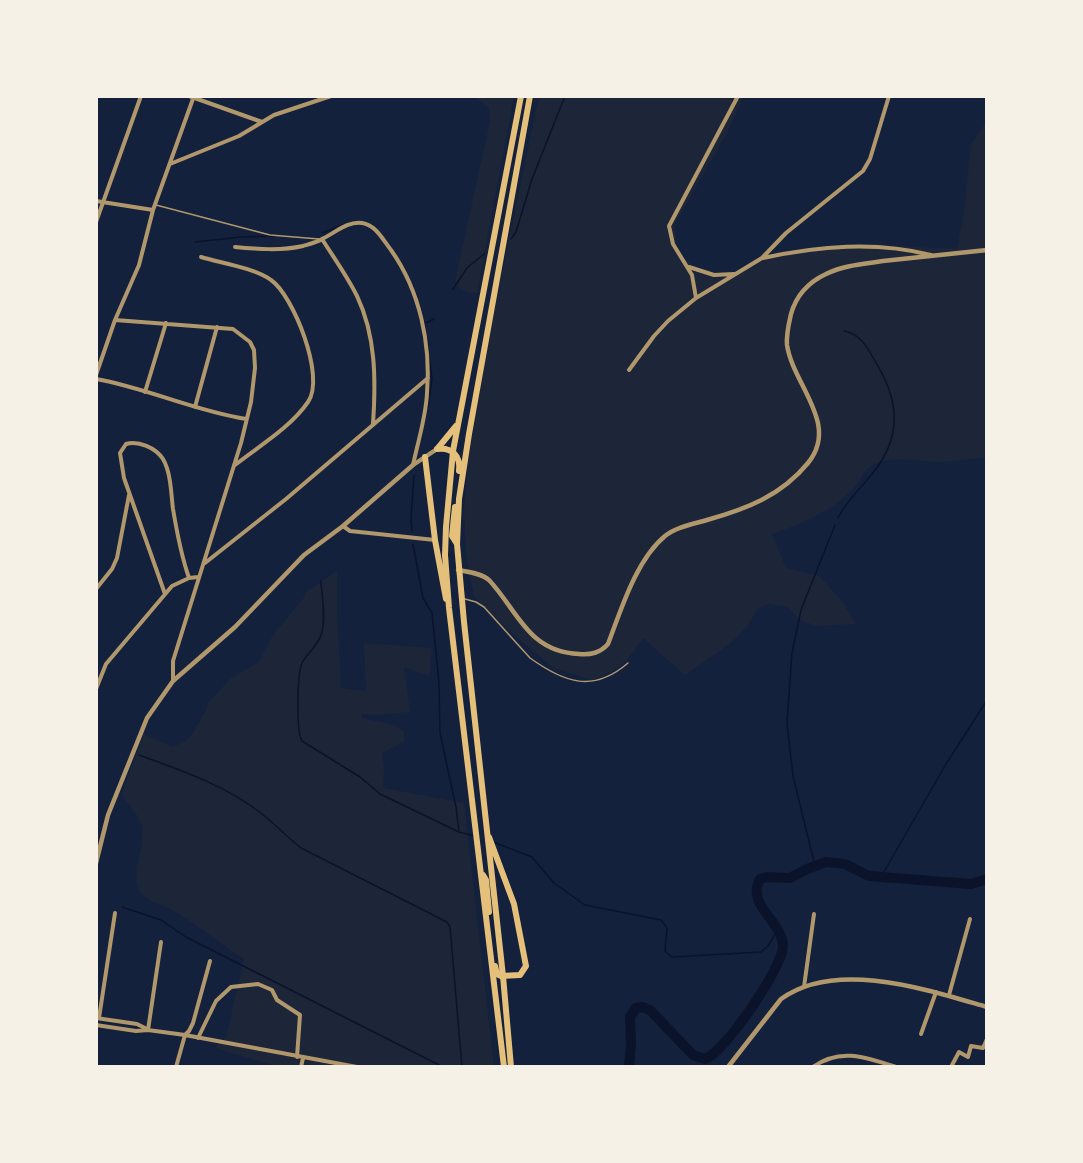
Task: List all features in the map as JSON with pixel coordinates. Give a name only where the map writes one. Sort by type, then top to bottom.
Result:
[{"type":"highway","points":[[504,1067],[449,608],[446,527],[458,423],[521,96]]},
{"type":"highway","points":[[511,1067],[457,543],[461,480],[530,96]]},
{"type":"highway","points":[[437,449],[458,423]]},
{"type":"highway","points":[[437,449],[447,448],[453,452],[460,465],[452,536],[457,543]]},
{"type":"highway","points":[[425,457],[443,591],[449,608]]},
{"type":"highway","points":[[479,866],[486,880],[496,972],[499,976],[523,973],[526,969],[526,957],[508,886],[486,831]]},
{"type":"street","points":[[96,222],[141,96]]},
{"type":"street","points":[[170,164],[239,136],[274,116],[331,96]]},
{"type":"street","points":[[696,298],[693,280],[688,267],[673,244],[669,226],[738,96]]},
{"type":"street","points":[[628,370],[654,336],[696,298],[762,258],[793,227],[846,186],[867,166],[889,96]]},
{"type":"street","points":[[246,419],[222,415],[96,377],[115,320],[139,265],[153,210],[192,97],[263,122]]},
{"type":"street","points":[[96,201],[153,210]]},
{"type":"street","points":[[235,247],[301,246],[322,240],[344,227],[357,223],[369,225],[380,235],[406,278],[423,324],[428,351],[427,396],[413,465]]},
{"type":"street","points":[[322,240],[353,288],[362,309],[373,349],[376,371],[373,425]]},
{"type":"street","points":[[762,258],[825,248],[860,246],[903,249],[931,255]]},
{"type":"street","points":[[458,570],[475,573],[488,579],[527,631],[549,647],[568,654],[586,655],[602,651],[608,644],[635,577],[665,537],[680,528],[739,511],[763,501],[784,486],[810,460],[818,444],[819,421],[796,372],[787,346],[790,316],[800,294],[826,274],[845,267],[987,250]]},
{"type":"street","points":[[201,257],[264,276],[276,284],[301,328],[315,377],[308,402],[272,436],[235,465]]},
{"type":"street","points":[[688,267],[714,275],[737,273]]},
{"type":"street","points":[[115,320],[233,329],[250,342],[254,350],[255,368],[250,402],[235,465],[173,662],[173,681]]},
{"type":"street","points":[[145,392],[166,323]]},
{"type":"street","points":[[195,407],[217,327]]},
{"type":"street","points":[[204,563],[286,499],[429,378]]},
{"type":"street","points":[[165,594],[124,478],[120,453],[126,444],[152,448],[162,458],[168,471],[181,553],[189,578]]},
{"type":"street","points":[[96,863],[108,815],[147,718],[173,681],[235,627],[304,555],[343,526],[413,465],[437,449]]},
{"type":"street","points":[[96,589],[112,569],[117,558],[129,493]]},
{"type":"street","points":[[343,526],[350,531],[435,540]]},
{"type":"street","points":[[96,689],[106,664],[165,594],[176,583],[198,577]]},
{"type":"street","points":[[115,913],[97,1018],[137,1024],[148,1030]]},
{"type":"street","points":[[804,987],[814,914]]},
{"type":"street","points":[[949,995],[970,919]]},
{"type":"street","points":[[148,1030],[161,942]]},
{"type":"street","points":[[176,1067],[210,961]]},
{"type":"street","points":[[728,1067],[776,1004],[787,994],[804,987],[852,980],[890,983],[949,995],[987,1007]]},
{"type":"street","points":[[198,1038],[216,1001],[231,987],[258,984],[272,990],[278,1000],[300,1016],[297,1057]]},
{"type":"street","points":[[921,1034],[936,992]]},
{"type":"street","points":[[96,1025],[185,1035],[357,1067]]},
{"type":"street","points":[[951,1067],[959,1052],[968,1057],[971,1047],[983,1048],[987,1040]]},
{"type":"street","points":[[813,1067],[828,1059],[847,1054],[868,1057],[896,1067]]},
{"type":"street","points":[[301,1067],[303,1058]]},
{"type":"lane","points":[[156,205],[270,235],[322,240]]},
{"type":"lane","points":[[461,598],[477,602],[484,607],[530,658],[576,681],[594,682],[618,672],[628,663]]},
{"type":"shaded area","points":[[473,96],[514,96],[477,293],[464,290],[455,281],[490,121],[489,107]]},
{"type":"shaded area","points":[[539,96],[744,96],[727,133],[674,225],[678,249],[684,258],[692,265],[720,274],[738,271],[775,254],[796,250],[897,246],[957,249],[964,212],[971,145],[987,121],[987,458],[941,462],[892,459],[877,463],[867,469],[856,486],[834,505],[805,521],[772,534],[786,568],[819,576],[843,602],[855,624],[815,626],[799,619],[788,607],[769,604],[757,609],[744,630],[735,639],[685,675],[643,638],[622,664],[592,680],[552,667],[506,628],[474,596],[466,554],[464,509],[468,461],[496,303]]},
{"type":"shaded area","points":[[337,571],[341,688],[366,691],[364,643],[431,648],[430,676],[404,667],[410,712],[362,714],[361,718],[394,725],[404,731],[404,742],[382,753],[383,788],[464,803],[494,1067],[279,1067],[215,1048],[226,1037],[244,959],[181,915],[148,899],[138,888],[137,873],[142,828],[139,818],[122,793],[144,734],[173,747],[190,738],[209,702],[230,679],[259,662],[273,635],[303,599],[306,592]]},
{"type":"waterway","points":[[511,239],[516,232],[532,179],[565,96]]},
{"type":"waterway","points":[[322,233],[343,225]]},
{"type":"waterway","points":[[195,242],[275,236]]},
{"type":"waterway","points":[[453,289],[467,268],[484,254]]},
{"type":"waterway","points":[[404,267],[408,276]]},
{"type":"waterway","points":[[413,286],[417,298]]},
{"type":"waterway","points":[[420,306],[425,327]]},
{"type":"waterway","points":[[426,323],[434,319]]},
{"type":"waterway","points":[[838,518],[849,500],[881,461],[888,448],[894,421],[890,394],[878,366],[860,339],[844,331]]},
{"type":"waterway","points":[[427,338],[432,379],[428,407]]},
{"type":"waterway","points":[[412,531],[414,475]]},
{"type":"waterway","points":[[815,866],[793,776],[787,723],[792,653],[801,610],[835,525]]},
{"type":"waterway","points":[[413,544],[423,598],[432,613],[439,683],[440,733],[459,832]]},
{"type":"waterway","points":[[321,581],[324,613],[322,632],[300,669],[298,715],[302,741],[360,777],[380,794],[459,832],[474,836]]},
{"type":"waterway","points":[[881,877],[946,764],[987,700]]},
{"type":"waterway","points":[[139,755],[187,773],[234,795],[262,814],[301,848],[447,922],[450,927],[462,1067]]},
{"type":"waterway","points":[[493,842],[532,857],[554,883],[585,905],[661,920],[667,928],[665,951],[672,957],[761,952],[768,946],[777,931]]},
{"type":"waterway","points":[[629,1067],[630,1017],[636,1008],[642,1007],[650,1010],[693,1055],[705,1059],[726,1041],[752,1008],[774,972],[783,946],[777,929],[757,897],[760,879],[790,878],[826,862],[845,864],[869,876],[971,884],[987,879]]},
{"type":"waterway","points":[[122,907],[161,920],[186,937],[443,1067]]}]
